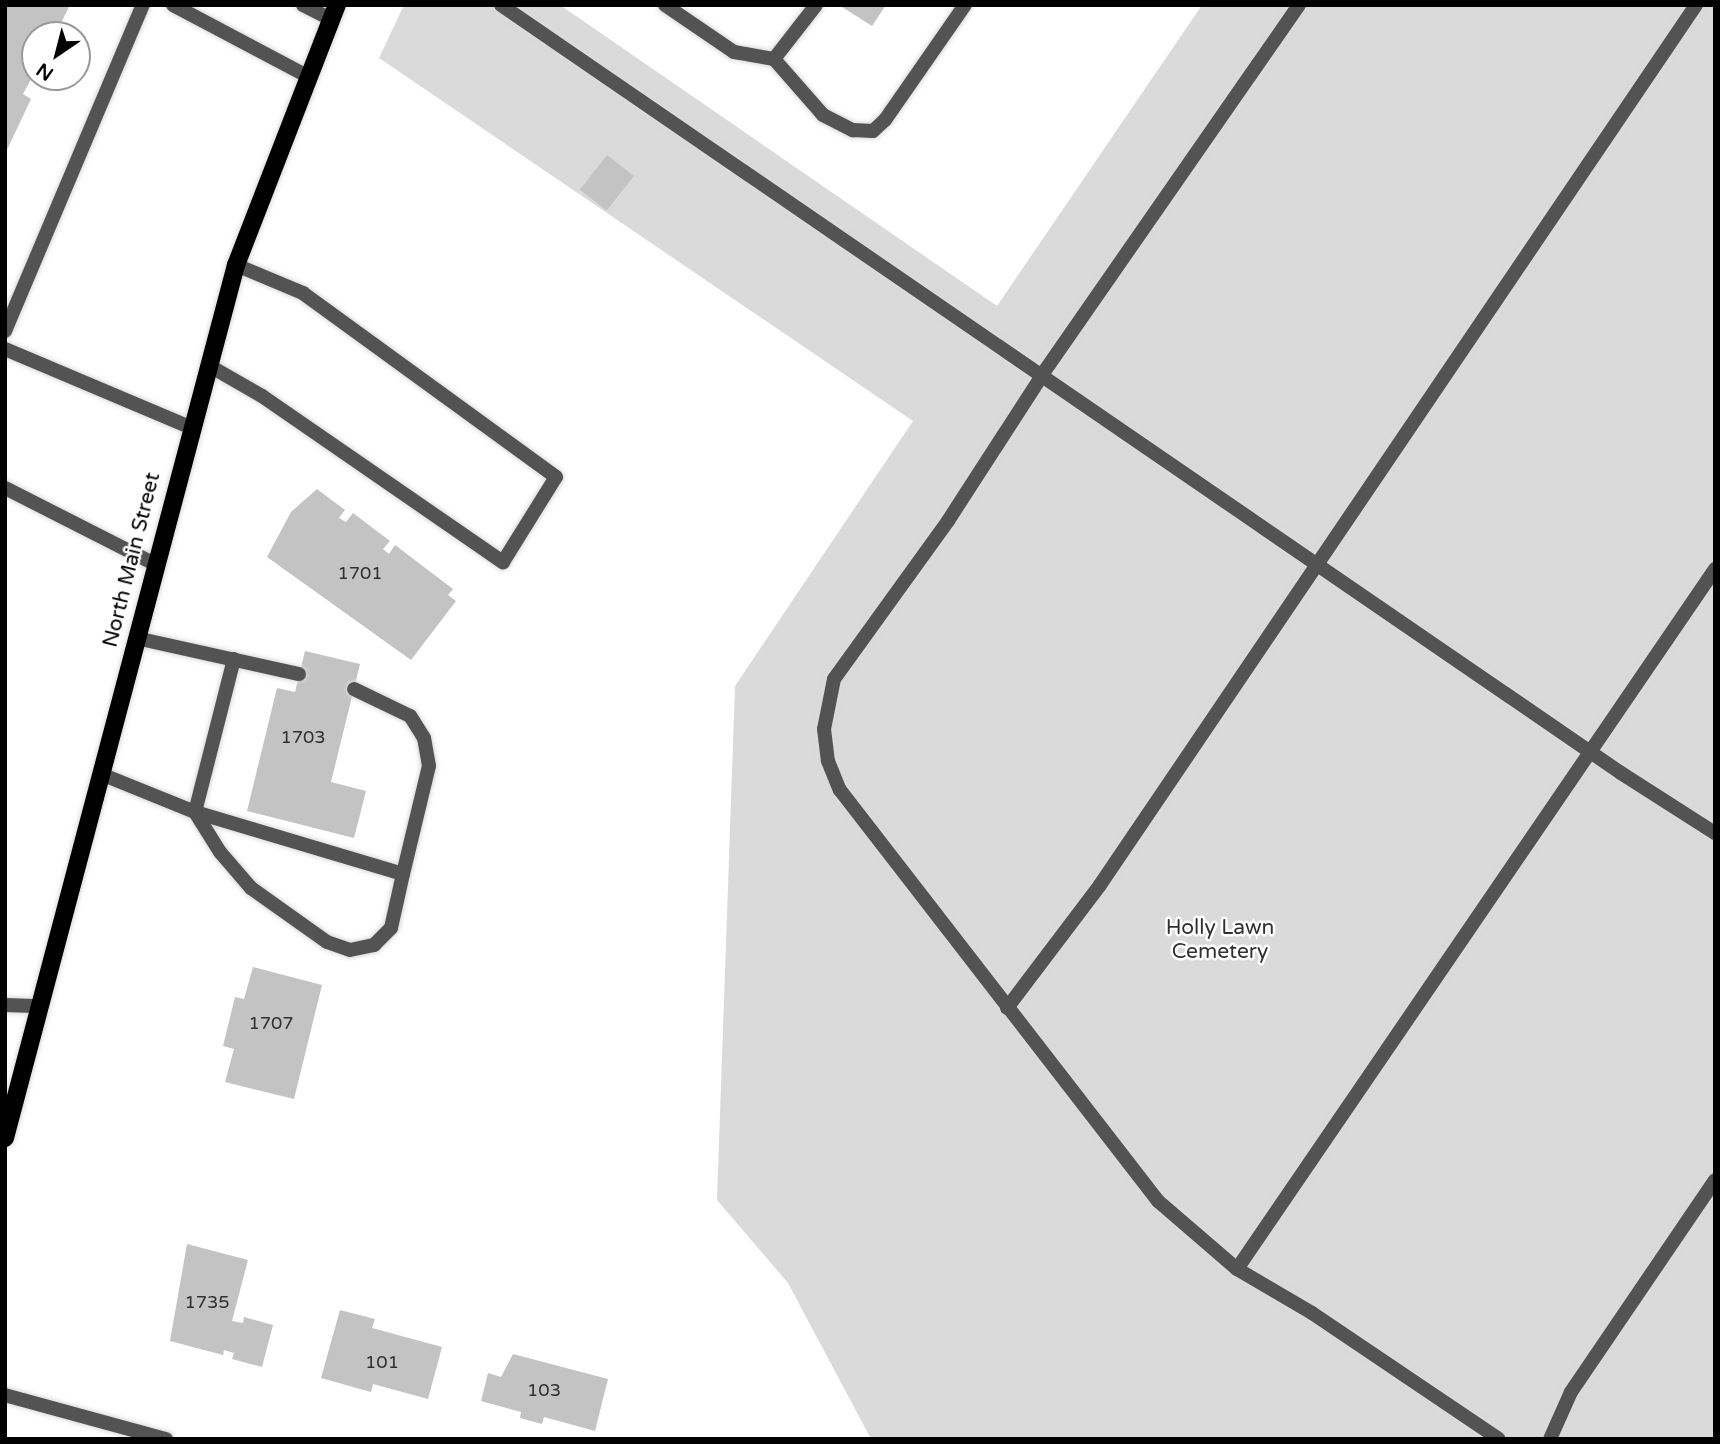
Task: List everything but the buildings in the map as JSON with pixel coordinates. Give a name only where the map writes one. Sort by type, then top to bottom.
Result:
[{"type":"main road","name":"North Main Street","points":[[5,1138],[190,427],[236,265],[334,12]]},
{"type":"street","points":[[5,331],[143,5]]},
{"type":"street","points":[[173,5],[307,76]]},
{"type":"street","points":[[303,5],[334,12]]},
{"type":"street","points":[[501,5],[1043,374],[1315,564],[1715,833]]},
{"type":"street","points":[[665,5],[734,52],[774,59],[823,116],[853,130],[873,131],[885,120],[965,5]]},
{"type":"street","points":[[774,59],[816,5]]},
{"type":"street","points":[[1299,5],[1043,374],[948,521],[834,679],[824,729],[828,761],[840,790],[1158,1201],[1237,1269],[1312,1313],[1500,1439]]},
{"type":"street","points":[[1007,1008],[1100,885],[1696,5]]},
{"type":"street","points":[[208,365],[262,396],[503,562],[556,477],[303,293],[236,265]]},
{"type":"street","points":[[5,349],[190,427]]},
{"type":"street","points":[[5,488],[155,564]]},
{"type":"street","points":[[1237,1269],[1715,569]]},
{"type":"street","points":[[136,638],[299,674]]},
{"type":"street","points":[[234,659],[195,812],[220,852],[251,888],[327,942],[350,950],[374,945],[391,928],[429,766],[424,738],[410,716],[354,689]]},
{"type":"street","points":[[101,774],[195,812],[403,874]]},
{"type":"street","points":[[5,1005],[41,1006]]},
{"type":"street","points":[[5,1117],[17,1095]]},
{"type":"street","points":[[1550,1439],[1572,1392],[1715,1180]]},
{"type":"street","points":[[5,1395],[166,1439]]},
{"type":"green space","name":"Holly Lawn Cemetery","points":[[404,5],[560,5],[997,306],[1202,5],[1715,5],[1715,1439],[871,1439],[788,1283],[717,1200],[735,686],[913,421],[379,58]]}]
